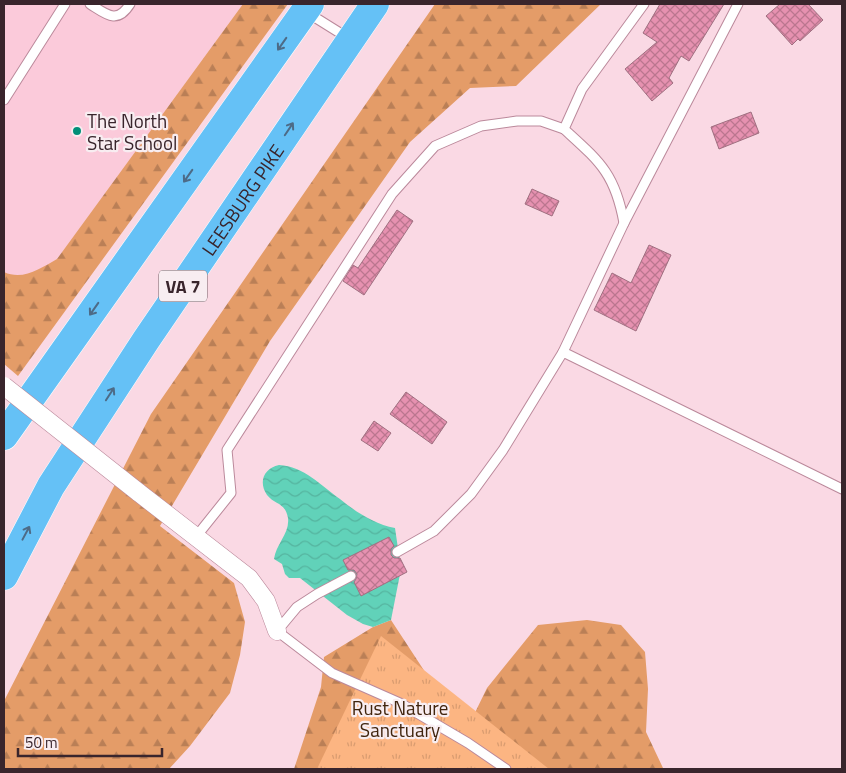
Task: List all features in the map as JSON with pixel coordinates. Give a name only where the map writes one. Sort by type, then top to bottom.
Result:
[{"type":"highway","name":"LEESBURG PIKE","points":[[4,576],[51,486],[62,469],[146,340],[375,4]]},
{"type":"highway","points":[[4,436],[307,7]]},
{"type":"street","points":[[4,386],[195,538],[249,578],[266,601],[277,631]]},
{"type":"lane","points":[[4,100],[65,4]]},
{"type":"lane","points":[[90,4],[112,16],[126,11],[130,4]]},
{"type":"lane","points":[[564,129],[582,89],[644,4]]},
{"type":"lane","points":[[400,550],[434,531],[471,494],[503,450],[563,352],[624,223],[738,4]]},
{"type":"lane","points":[[307,7],[351,39]]},
{"type":"lane","points":[[195,538],[231,493],[227,450],[392,194],[435,146],[480,126],[517,121],[541,121],[564,129],[594,157],[610,177],[620,201],[624,223]]},
{"type":"lane","points":[[563,352],[842,489]]},
{"type":"lane","points":[[351,576],[297,607],[277,631],[332,673],[400,703],[468,743],[506,769]]},
{"type":"shaded area","name":"The North Star School","points":[[4,4],[243,4],[4,332]]},
{"type":"green space","points":[[243,4],[288,4],[18,376],[4,364],[4,272],[18,275],[25,274],[57,259]]},
{"type":"green space","points":[[435,4],[601,4],[516,86],[470,88],[410,142],[270,341],[160,526],[234,583],[245,622],[240,655],[230,693],[190,746],[169,769],[4,769],[4,701],[151,414]]},
{"type":"green space","points":[[391,620],[465,733],[487,688],[538,625],[587,620],[621,625],[645,652],[648,689],[646,732],[663,768],[667,769],[294,769],[321,687],[324,657],[373,627]]},
{"type":"green space","name":"Rust Nature Sanctuary","points":[[381,636],[549,769],[317,769]]},
{"type":"water","points":[[279,465],[288,466],[304,473],[359,513],[380,524],[395,528],[401,569],[391,620],[373,627],[363,624],[347,615],[300,578],[289,578],[285,574],[282,564],[274,559],[277,548],[287,529],[288,518],[285,509],[267,495],[264,490],[263,481],[266,472]]},
{"type":"building","points":[[660,4],[724,4],[689,61],[681,56],[669,78],[673,83],[652,101],[625,69],[657,42],[643,33]]},
{"type":"building","points":[[780,4],[808,4],[823,20],[800,41],[798,39],[792,45],[766,16]]},
{"type":"building","points":[[751,112],[759,133],[719,149],[711,127]]},
{"type":"building","points":[[532,189],[559,201],[552,216],[525,204]]},
{"type":"building","points":[[397,210],[413,221],[364,295],[343,281],[353,265],[358,268]]},
{"type":"building","points":[[649,245],[671,255],[636,331],[594,310],[612,273],[631,283]]},
{"type":"building","points":[[406,392],[447,422],[432,444],[390,414]]},
{"type":"building","points":[[374,421],[391,433],[378,451],[361,440]]},
{"type":"building","points":[[389,537],[394,546],[391,549],[391,555],[394,558],[400,558],[407,572],[361,596],[354,582],[357,574],[354,570],[348,570],[343,560]]},
{"type":"place","name":"The North Star School","points":[[77,131]]}]
